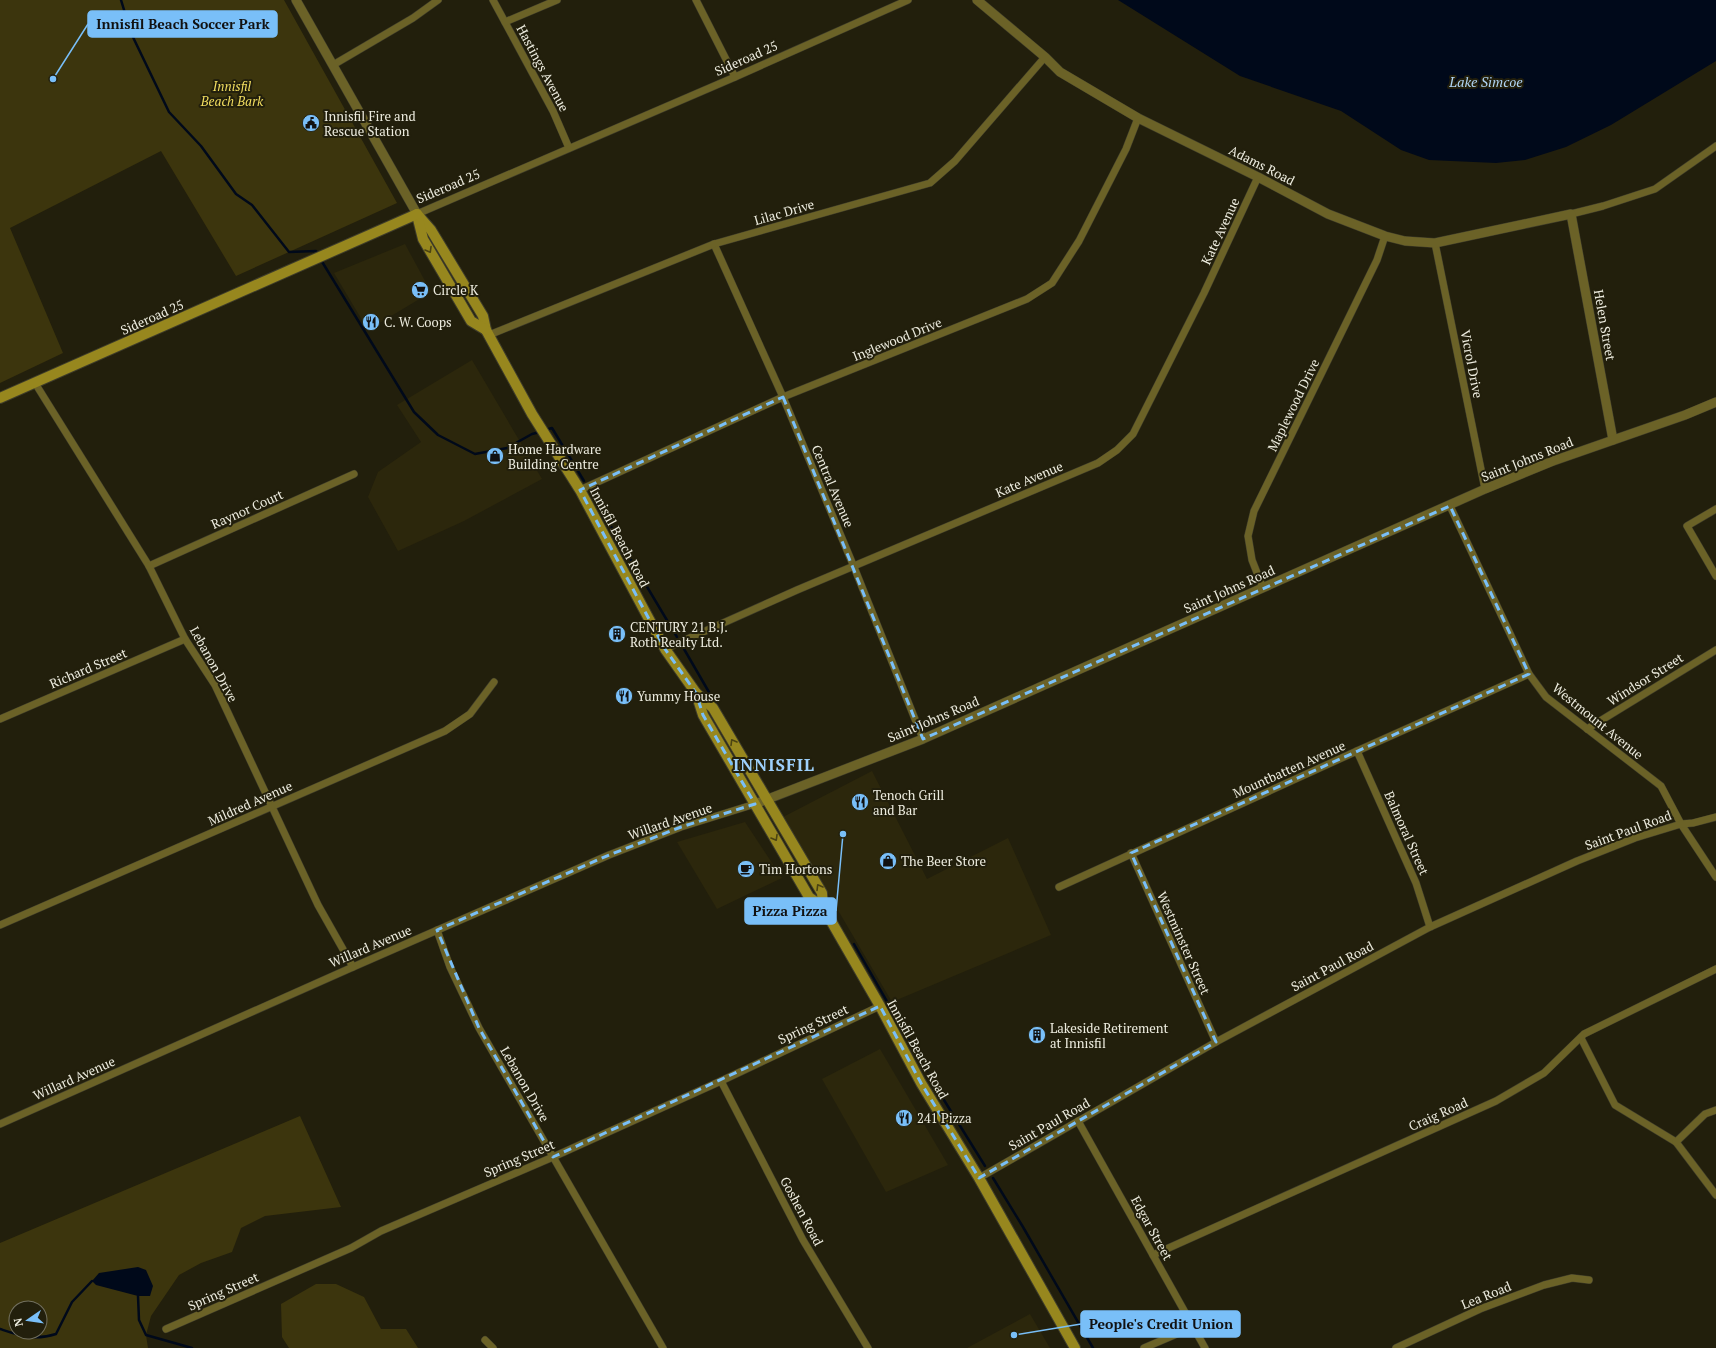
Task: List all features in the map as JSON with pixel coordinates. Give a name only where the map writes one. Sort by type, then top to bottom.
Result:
[{"type":"main road","name":"Innisfil Beach Road","points":[[417,214],[423,239],[431,253],[471,321],[487,333],[532,414],[580,490],[665,649],[696,693],[713,708],[822,893],[823,907]]},
{"type":"main road","name":"Sideroad 25","points":[[0,398],[417,214]]},
{"type":"main road","name":"Innisfil Beach Road","points":[[696,693],[703,715],[809,897],[823,907],[880,1006],[921,1083],[979,1178],[1075,1348]]},
{"type":"street","name":"Innisfil Beach Road","points":[[296,0],[417,214]]},
{"type":"street","points":[[333,65],[413,18],[438,0]]},
{"type":"street","name":"Hastings Avenue","points":[[493,0],[553,111],[569,148]]},
{"type":"street","points":[[505,22],[557,0]]},
{"type":"street","points":[[696,0],[735,77]]},
{"type":"street","name":"Sideroad 25","points":[[417,214],[735,77],[908,0]]},
{"type":"street","name":"Adams Road","points":[[977,0],[1060,72],[1138,118],[1258,177],[1328,214],[1385,236],[1405,241],[1435,243],[1571,214]]},
{"type":"street","name":"Lilac Drive","points":[[487,333],[714,244],[930,183],[955,161],[1045,58]]},
{"type":"street","name":"Inglewood Drive","points":[[580,490],[783,397],[1027,299],[1052,282],[1079,241],[1126,149],[1138,118]]},
{"type":"street","points":[[1571,214],[1603,206],[1655,189],[1716,146]]},
{"type":"street","name":"Kate Avenue","points":[[665,649],[797,590],[1098,463],[1117,450],[1133,434],[1204,293],[1258,177]]},
{"type":"street","name":"Helen Street","points":[[1571,214],[1613,440]]},
{"type":"street","name":"Maplewood Drive","points":[[1263,588],[1252,560],[1248,536],[1254,511],[1377,260],[1385,236]]},
{"type":"street","name":"Vicrol Drive","points":[[1435,243],[1485,490]]},
{"type":"street","name":"Central Avenue","points":[[714,244],[783,397],[854,567],[923,739]]},
{"type":"street","name":"Lebanon Drive","points":[[34,383],[149,566],[185,639],[215,685],[318,905],[353,966]]},
{"type":"street","name":"Saint Johns Road","points":[[755,804],[923,739],[1553,461],[1685,415],[1716,402]]},
{"type":"street","name":"Raynor Court","points":[[149,566],[354,474]]},
{"type":"street","name":"Westmount Avenue","points":[[1450,506],[1530,674],[1546,697],[1661,786],[1681,824],[1716,877]]},
{"type":"street","points":[[1716,509],[1687,526],[1716,576]]},
{"type":"street","name":"Richard Street","points":[[0,718],[185,639]]},
{"type":"street","name":"Windsor Street","points":[[1586,729],[1716,650]]},
{"type":"street","name":"Mountbatten Avenue","points":[[1059,887],[1530,674]]},
{"type":"street","name":"Mildred Avenue","points":[[0,925],[446,731],[470,714],[494,682]]},
{"type":"street","name":"Balmoral Street","points":[[1357,751],[1416,883],[1430,927]]},
{"type":"street","name":"Willard Avenue","points":[[0,1124],[353,966],[609,855],[681,827],[755,804]]},
{"type":"street","name":"Saint Paul Road","points":[[979,1178],[1216,1042],[1430,927],[1577,861],[1635,838],[1681,824],[1693,823],[1716,817]]},
{"type":"street","name":"Westminster Street","points":[[1132,853],[1216,1042]]},
{"type":"street","name":"Lebanon Drive","points":[[438,930],[450,967],[479,1028],[663,1348]]},
{"type":"street","name":"Craig Road","points":[[1153,1255],[1496,1100],[1544,1073],[1584,1034],[1716,969]]},
{"type":"street","name":"Spring Street","points":[[166,1329],[351,1248],[381,1231],[553,1157],[880,1006]]},
{"type":"street","points":[[1581,1038],[1615,1105],[1676,1142],[1716,1195]]},
{"type":"street","name":"Goshen Road","points":[[720,1081],[803,1240],[868,1348]]},
{"type":"street","points":[[1676,1142],[1705,1114],[1716,1110]]},
{"type":"street","name":"Edgar Street","points":[[1078,1121],[1205,1348]]},
{"type":"street","name":"Lea Road","points":[[1396,1348],[1480,1309],[1544,1285],[1572,1278],[1589,1280]]},
{"type":"street","points":[[1144,1348],[1193,1326]]},
{"type":"street","points":[[485,1340],[493,1348]]},
{"type":"highlighted area","points":[[783,397],[923,739],[1450,506],[1529,674],[1131,853],[1216,1042],[979,1178],[921,1083],[880,1006],[553,1157],[479,1028],[437,930],[609,855],[681,827],[755,804],[703,715],[696,693],[665,649],[580,490]]},
{"type":"shaded area","points":[[405,244],[431,292],[368,330],[334,273]]},
{"type":"shaded area","points":[[472,360],[542,479],[464,521],[398,551],[368,497],[378,472],[421,442],[397,405]]},
{"type":"shaded area","points":[[872,771],[927,879],[1008,838],[1051,935],[892,1002],[783,817]]},
{"type":"shaded area","points":[[745,822],[782,878],[717,909],[677,842]]},
{"type":"shaded area","points":[[880,1049],[948,1165],[886,1192],[822,1079]]},
{"type":"shaded area","points":[[1030,1314],[1050,1348],[967,1348]]},
{"type":"green space","name":"Innisfil Beach Bark","points":[[0,0],[284,0],[397,203],[236,276],[161,151],[10,228],[63,353],[0,383]]},
{"type":"green space","points":[[300,1116],[341,1207],[265,1216],[241,1228],[232,1252],[201,1263],[179,1275],[151,1316],[146,1335],[148,1348],[0,1348],[0,1243]]},
{"type":"green space","points":[[316,1284],[336,1284],[364,1297],[381,1329],[406,1329],[418,1348],[289,1348],[282,1337],[281,1304]]},
{"type":"water","name":"Lake Simcoe","points":[[1118,0],[1716,0],[1716,61],[1611,125],[1566,147],[1525,160],[1496,163],[1429,160],[1401,150],[1341,111],[1240,76]]},
{"type":"water","points":[[138,1267],[146,1270],[153,1286],[150,1296],[138,1296],[96,1285],[92,1281],[99,1273]]},
{"type":"waterway","points":[[121,0],[131,33],[169,112],[201,146],[236,194],[252,205],[289,252],[316,251],[319,255]]},
{"type":"waterway","points":[[321,260],[414,412],[438,435],[475,454],[507,448],[532,434],[540,432]]},
{"type":"waterway","points":[[545,430],[552,428],[584,481]]},
{"type":"waterway","points":[[591,493],[677,637]]},
{"type":"waterway","points":[[684,649],[717,706]]},
{"type":"waterway","points":[[826,896],[833,907]]},
{"type":"waterway","points":[[854,944],[927,1071]]},
{"type":"waterway","points":[[934,1084],[985,1166]]},
{"type":"waterway","points":[[993,1178],[1093,1348]]},
{"type":"waterway","points":[[0,1329],[28,1337],[41,1337],[56,1334],[72,1302],[92,1281]]},
{"type":"waterway","points":[[138,1296],[139,1320],[146,1335],[192,1348]]},
{"type":"place","name":"Innisfil Beach Soccer Park","points":[[53,79]]},
{"type":"place","name":"Innisfil Fire and Rescue Station","points":[[311,123]]},
{"type":"place","name":"Circle K","points":[[420,290]]},
{"type":"place","name":"C. W. Coops","points":[[371,322]]},
{"type":"place","name":"Home Hardware Building Centre","points":[[495,456]]},
{"type":"place","name":"CENTURY 21 B.J. Roth Realty Ltd.","points":[[617,634]]},
{"type":"place","name":"Yummy House","points":[[624,696]]},
{"type":"place","name":"Tenoch Grill and Bar","points":[[860,802]]},
{"type":"place","name":"Pizza Pizza","points":[[843,834]]},
{"type":"place","name":"The Beer Store","points":[[888,861]]},
{"type":"place","name":"Tim Hortons","points":[[746,869]]},
{"type":"place","name":"Lakeside Retirement at Innisfil","points":[[1037,1035]]},
{"type":"place","name":"241 Pizza","points":[[904,1118]]},
{"type":"place","name":"People's Credit Union","points":[[1014,1335]]},
{"type":"district","name":"INNISFIL","points":[[774,764]]}]
